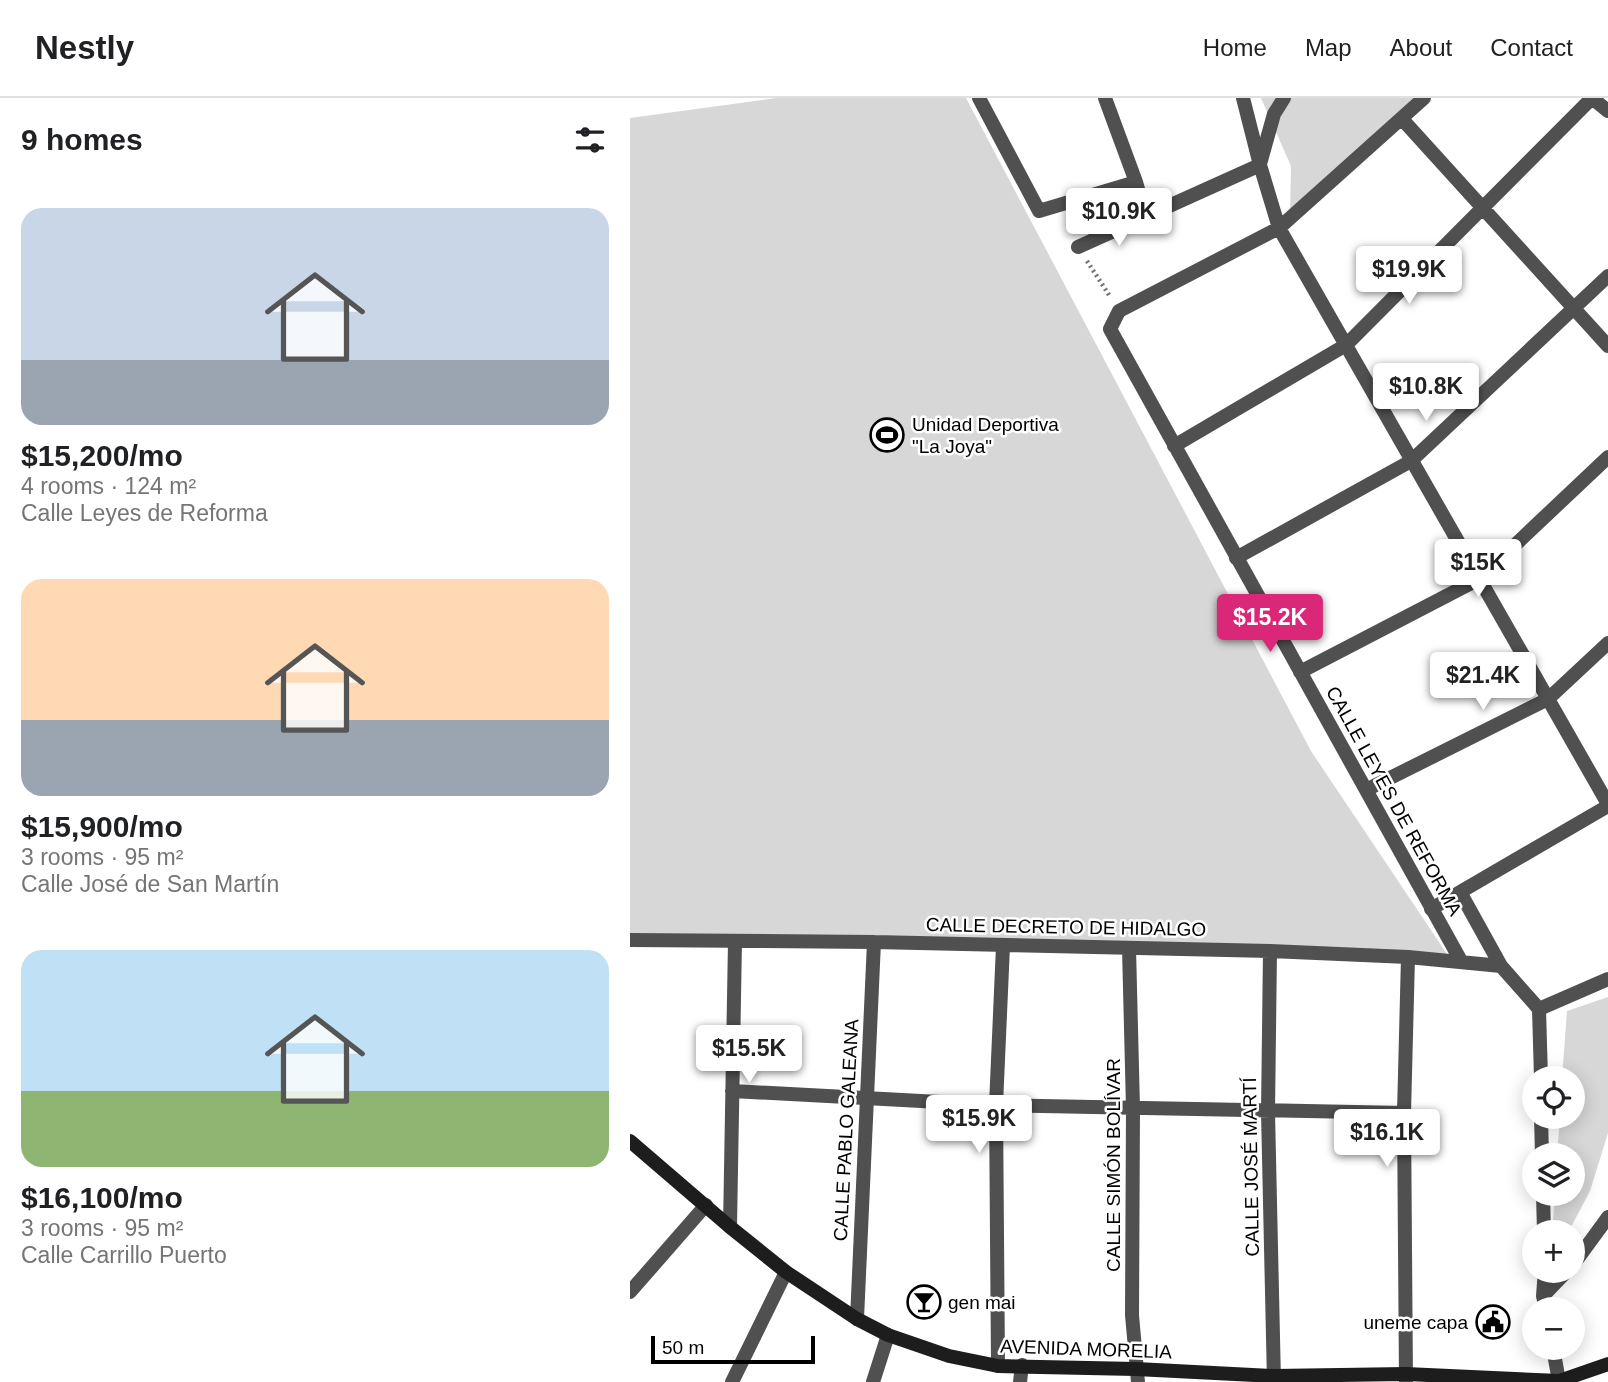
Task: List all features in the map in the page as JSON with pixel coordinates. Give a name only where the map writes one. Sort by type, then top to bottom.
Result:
[{"type":"street","points":[[979,98],[1039,212],[1136,182]]},
{"type":"street","points":[[1105,98],[1146,217]]},
{"type":"street","points":[[1243,98],[1279,228],[1608,805],[1431,909]]},
{"type":"street","points":[[1260,165],[1273,114],[1284,98]]},
{"type":"street","points":[[1119,311],[1279,228],[1424,98]]},
{"type":"street","points":[[1174,446],[1346,345],[1592,98],[1608,111]]},
{"type":"street","points":[[1402,118],[1608,346]]},
{"type":"street","points":[[1078,247],[1260,165]]},
{"type":"street","points":[[1236,558],[1411,461],[1608,276]]},
{"type":"street","name":"CALLE LEYES DE REFORMA","points":[[1119,311],[1110,329],[1461,961]]},
{"type":"street","points":[[1300,672],[1479,579],[1608,457]]},
{"type":"street","points":[[1366,790],[1548,699],[1608,643]]},
{"type":"street","name":"CALLE LEYES DE REFORMA","points":[[1460,892],[1501,966],[1539,1010]]},
{"type":"street","name":"CALLE DECRETO DE HIDALGO","points":[[630,940],[874,942],[1270,951],[1408,957],[1501,966]]},
{"type":"street","points":[[730,1227],[735,941]]},
{"type":"street","name":"CALLE PABLO GALEANA","points":[[857,1319],[874,942]]},
{"type":"street","points":[[998,1366],[996,1105],[1003,946]]},
{"type":"street","name":"CALLE SIMÓN BOLÍVAR","points":[[1129,948],[1133,1108],[1132,1315],[1137,1376]]},
{"type":"street","name":"CALLE JOSÉ MARTÍ","points":[[1270,951],[1268,1112],[1274,1379]]},
{"type":"street","points":[[1406,1378],[1404,1113],[1408,957]]},
{"type":"street","points":[[1541,1066],[1539,1010],[1608,978]]},
{"type":"street","points":[[732,1091],[996,1105],[1404,1113]]},
{"type":"street","name":"AVENIDA MORELIA","points":[[630,1141],[786,1272],[857,1319],[888,1335],[949,1356],[998,1366],[1022,1365],[1137,1376],[1274,1379],[1559,1381],[1608,1364]]},
{"type":"street","points":[[630,1292],[706,1205]]},
{"type":"street","points":[[1585,1249],[1608,1217]]},
{"type":"street","points":[[732,1382],[786,1272]]},
{"type":"street","points":[[873,1382],[888,1335]]},
{"type":"street","points":[[1555,1360],[1559,1381]]},
{"type":"street","points":[[1020,1382],[1022,1365]]},
{"type":"path","points":[[1078,247],[1119,311]]},
{"type":"shaded area","name":"Unidad Deportiva \"La Joya\"","points":[[776,98],[966,98],[1311,751],[1447,954],[630,935],[630,118]]},
{"type":"shaded area","points":[[1261,98],[1418,98],[1290,215],[1291,166]]},
{"type":"shaded area","points":[[1608,997],[1608,1133],[1585,1200],[1585,1143],[1558,1143],[1559,1129],[1585,1129],[1585,1066],[1563,1066],[1567,1011]]},
{"type":"shaded area","points":[[1554,1206],[1582,1206],[1575,1220],[1553,1220]]},
{"type":"place","name":"Unidad Deportiva \"La Joya\"","points":[[887,435]]},
{"type":"place","name":"gen mai","points":[[924,1302]]},
{"type":"place","name":"uneme capa","points":[[1493,1322]]}]
